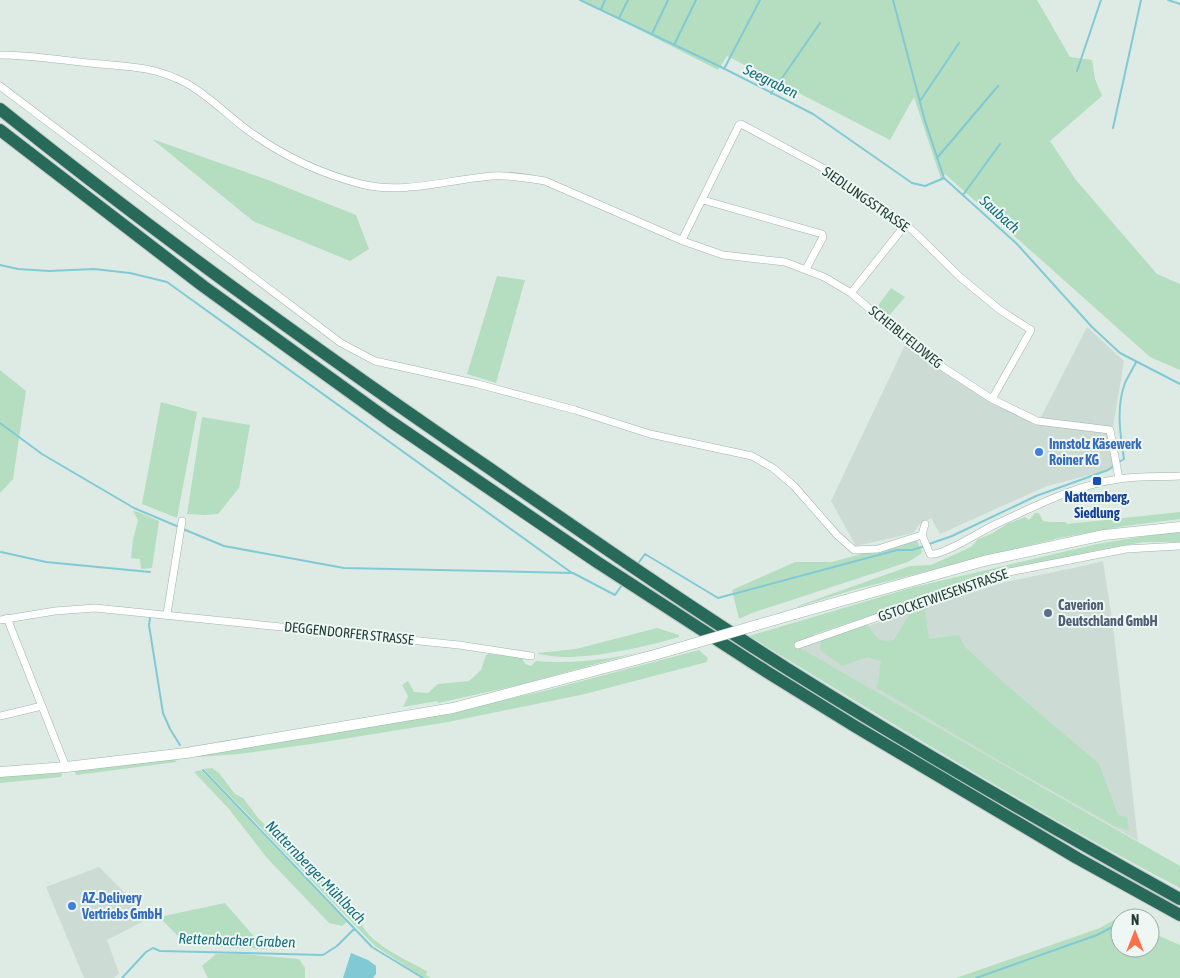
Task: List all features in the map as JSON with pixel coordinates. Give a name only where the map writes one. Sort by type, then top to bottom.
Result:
[{"type":"highway","points":[[0,109],[219,278],[405,411],[628,563],[781,665],[875,723],[1099,854],[1180,899]]},
{"type":"highway","points":[[0,130],[203,286],[390,421],[620,577],[864,732],[1077,858],[1180,915]]},
{"type":"main road","points":[[0,772],[66,767],[186,753],[453,708],[658,654],[984,561],[1104,535],[1180,528]]},
{"type":"street","name":"SCHEIBLFELDWEG","points":[[0,55],[52,58],[146,68],[164,73],[188,84],[208,97],[245,128],[299,163],[335,177],[364,185],[415,187],[494,176],[521,177],[545,182],[568,190],[683,241],[723,255],[785,262],[806,269],[851,293],[924,355],[992,400],[1037,421],[1110,430],[1119,479]]},
{"type":"street","points":[[0,86],[341,343],[374,361],[478,384],[575,410],[650,434],[752,456],[772,468],[794,486],[837,535],[854,550],[878,549],[925,542]]},
{"type":"street","name":"SIEDLUNGSSTRASSE","points":[[683,241],[741,124],[823,168],[906,224],[960,277],[1000,310],[1031,330],[992,400]]},
{"type":"street","points":[[703,200],[822,234],[823,237],[806,269]]},
{"type":"street","points":[[851,293],[906,224]]},
{"type":"street","points":[[925,524],[925,542],[931,555],[1039,504],[1087,487],[1119,479],[1180,476]]},
{"type":"street","points":[[167,614],[181,526]]},
{"type":"street","name":"GSTOCKETWIESENSTRASSE","points":[[798,646],[1004,573],[1126,550],[1180,546]]},
{"type":"street","name":"DEGGENDORFER STRASSE","points":[[3,619],[96,608],[459,645],[531,656]]},
{"type":"street","points":[[3,619],[42,706],[66,767]]},
{"type":"street","points":[[0,716],[42,706]]},
{"type":"shaded area","points":[[1087,327],[1124,361],[1113,427],[1120,467],[1047,486],[940,534],[931,518],[919,525],[913,533],[856,546],[831,501],[905,345],[968,386],[1038,423]]},
{"type":"shaded area","points":[[1103,561],[1113,626],[1138,841],[799,648],[1005,582]]},
{"type":"shaded area","points":[[99,867],[150,918],[107,940],[119,973],[114,978],[84,978],[46,887]]},
{"type":"green space","points":[[581,0],[1037,0],[1070,57],[1092,60],[1095,79],[1102,96],[1050,141],[1076,180],[1157,274],[1180,284],[1180,370],[1150,357],[945,174],[941,179],[914,97],[890,140],[727,56],[718,70]]},
{"type":"green space","points":[[152,139],[268,180],[356,215],[369,249],[350,261],[253,221]]},
{"type":"green space","points":[[497,276],[525,280],[496,383],[467,374]]},
{"type":"green space","points":[[891,288],[905,297],[888,317],[877,307]]},
{"type":"green space","points":[[0,370],[26,391],[13,479],[0,493]]},
{"type":"green space","points":[[161,402],[197,412],[177,518],[142,504]]},
{"type":"green space","points":[[202,417],[250,425],[239,488],[218,514],[187,514]]},
{"type":"green space","points":[[133,511],[159,521],[152,568],[141,569],[140,559],[131,558],[138,520]]},
{"type":"green space","points":[[1180,512],[1180,519],[1125,526],[1059,538],[853,590],[798,607],[910,566],[931,565],[971,547],[978,539],[991,534],[1009,523],[1025,517],[1029,520],[1035,513],[1039,513],[1043,521],[1066,522],[1067,524]]},
{"type":"green space","points":[[1180,532],[1180,542],[1144,542],[1098,550],[997,574],[815,634],[800,648],[1180,866],[1180,888],[1016,797],[749,636],[914,587],[1097,544]]},
{"type":"green space","points":[[917,541],[922,551],[921,554],[908,562],[752,613],[739,619],[732,590],[795,562],[832,562],[905,542]]},
{"type":"green space","points":[[929,607],[925,611],[929,639],[959,635],[965,647],[1099,764],[1118,815],[1127,817],[1129,831],[1115,826],[998,760],[877,688],[881,661],[867,657],[842,666],[820,650],[821,639],[867,624],[880,640],[894,640],[909,615]]},
{"type":"green space","points":[[657,628],[679,635],[679,637],[637,648],[579,657],[538,654],[576,649]]},
{"type":"green space","points":[[699,650],[708,658],[707,662],[585,694],[448,722],[240,754],[198,757],[422,718],[544,691]]},
{"type":"green space","points":[[640,652],[519,685],[438,703],[437,701],[403,707],[408,696],[402,685],[408,681],[414,692],[428,693],[438,684],[469,681],[481,670],[486,655],[489,654],[522,658],[525,664],[531,666],[536,661],[588,661]]},
{"type":"green space","points":[[174,759],[177,762],[76,775],[75,771]]},
{"type":"green space","points":[[212,768],[219,773],[235,794],[243,798],[259,819],[340,898],[340,903],[361,920],[363,928],[369,935],[388,950],[427,971],[426,975],[431,978],[424,978],[375,946],[204,769]]},
{"type":"green space","points":[[201,770],[347,922],[342,926],[329,923],[267,858],[229,809],[194,772]]},
{"type":"green space","points":[[60,772],[62,774],[61,777],[0,783],[0,776]]},
{"type":"green space","points":[[225,903],[265,949],[185,943],[159,917]]},
{"type":"green space","points":[[1110,922],[1110,958],[1160,958],[1160,936],[1180,945],[1180,978],[956,978],[1100,928]]},
{"type":"green space","points":[[216,954],[244,954],[299,959],[305,968],[305,978],[208,978],[202,966]]},
{"type":"water","points":[[351,953],[368,960],[376,966],[376,974],[373,978],[343,978]]},
{"type":"waterway","name":"Seegraben","points":[[580,0],[721,67],[813,114],[912,183],[925,186],[944,178]]},
{"type":"waterway","points":[[601,9],[605,0]]},
{"type":"waterway","points":[[619,18],[628,0]]},
{"type":"waterway","points":[[652,34],[668,0]]},
{"type":"waterway","points":[[674,45],[696,0]]},
{"type":"waterway","points":[[724,69],[760,0]]},
{"type":"waterway","name":"Saubach","points":[[893,0],[925,121],[944,178],[1017,244],[1092,327],[1120,353],[1180,384]]},
{"type":"waterway","points":[[1077,71],[1101,0]]},
{"type":"waterway","points":[[1113,128],[1141,0]]},
{"type":"waterway","points":[[1168,0],[1180,4]]},
{"type":"waterway","points":[[771,94],[820,23]]},
{"type":"waterway","points":[[920,101],[959,43]]},
{"type":"waterway","points":[[937,158],[998,86]]},
{"type":"waterway","points":[[963,195],[1000,144]]},
{"type":"waterway","points":[[0,265],[18,269],[49,271],[94,269],[130,273],[167,282],[572,573]]},
{"type":"waterway","points":[[1119,462],[1124,459],[1120,430],[1120,401],[1125,383],[1136,362]]},
{"type":"waterway","points":[[0,423],[42,454],[134,508],[179,527]]},
{"type":"waterway","points":[[929,544],[952,536],[1036,496],[1108,470],[1115,465]]},
{"type":"waterway","points":[[183,529],[224,546],[344,568],[573,573],[615,595],[622,585]]},
{"type":"waterway","points":[[637,565],[645,554],[718,598],[897,550],[912,550],[925,546]]},
{"type":"waterway","name":"Natternberger Mühlbach","points":[[1,552],[46,562],[150,572]]},
{"type":"waterway","name":"Natternberger Mühlbach","points":[[150,618],[149,625],[163,713],[180,745]]},
{"type":"waterway","name":"Natternberger Mühlbach","points":[[203,770],[372,947],[423,978]]},
{"type":"waterway","points":[[976,978],[1097,935],[1110,928]]},
{"type":"waterway","name":"Rettenbacher Graben","points":[[122,978],[146,952],[153,948],[160,951],[323,955],[337,946],[354,929]]},
{"type":"place","name":"Innstolz Käsewerk Roiner KG","points":[[1039,452]]},
{"type":"place","name":"Natternberg, Siedlung","points":[[1097,481]]},
{"type":"place","name":"Caverion Deutschland GmbH","points":[[1048,613]]},
{"type":"place","name":"AZ-Delivery Vertriebs GmbH","points":[[72,906]]}]
